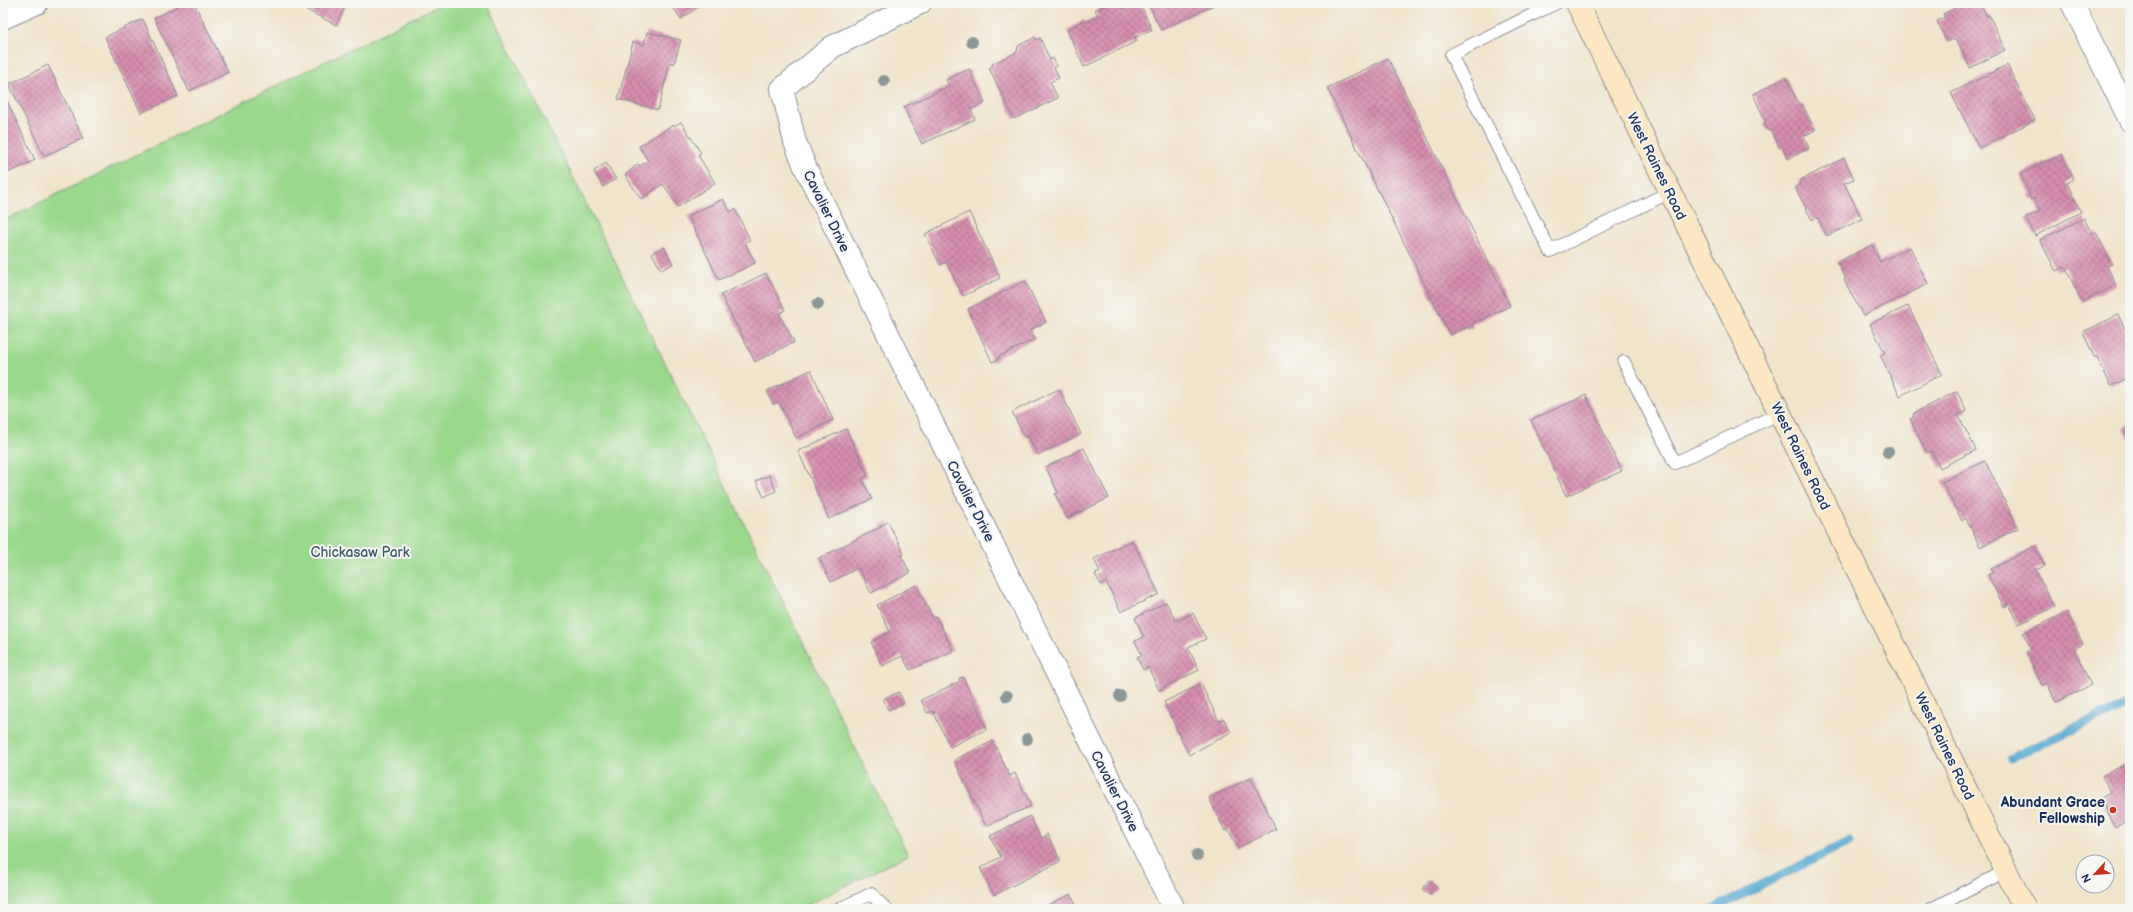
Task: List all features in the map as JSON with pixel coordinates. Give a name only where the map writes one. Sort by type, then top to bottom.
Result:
[{"type":"main road","name":"West Raines Road","points":[[1577,3],[2025,909]]},
{"type":"street","points":[[3,18],[37,3]]},
{"type":"street","name":"Cavalier Drive","points":[[920,3],[832,47],[782,89],[795,142],[806,169],[1174,909]]},
{"type":"street","points":[[2072,3],[2130,120]]},
{"type":"lane","points":[[1556,3],[1451,55],[1550,251],[1670,192]]},
{"type":"lane","points":[[1624,362],[1675,464],[1780,413]]},
{"type":"lane","points":[[1932,909],[2006,871]]},
{"type":"lane","points":[[839,909],[871,894],[886,909]]},
{"type":"green space","name":"Chickasaw Park","points":[[443,3],[487,3],[908,855],[799,909],[3,909],[3,221]]},
{"type":"building","points":[[185,3],[194,3],[228,72],[189,91],[154,18]]},
{"type":"building","points":[[293,3],[347,3],[336,25]]},
{"type":"building","points":[[670,3],[704,3],[681,19]]},
{"type":"building","points":[[1111,3],[1119,3],[1122,9],[1134,3],[1140,3],[1152,30],[1135,37],[1137,41],[1084,67],[1067,30],[1084,20],[1085,22],[1098,16],[1095,10]]},
{"type":"building","points":[[1148,3],[1215,3],[1216,4],[1161,30]]},
{"type":"building","points":[[1966,3],[1980,3],[1987,16],[1989,15],[2005,50],[1970,68],[1957,40],[1954,39],[1947,42],[1937,21],[1945,17],[1943,14]]},
{"type":"building","points":[[143,19],[178,96],[141,113],[105,37]]},
{"type":"building","points":[[647,32],[681,40],[674,64],[670,62],[658,110],[618,99],[633,42],[644,45]]},
{"type":"building","points":[[1035,37],[1037,40],[1040,38],[1050,60],[1053,58],[1057,66],[1054,67],[1059,78],[1050,82],[1058,98],[1014,119],[989,68],[993,66],[992,64],[1017,52],[1018,46]]},
{"type":"building","points":[[1388,58],[1510,306],[1472,324],[1473,327],[1470,329],[1469,326],[1450,335],[1327,88]]},
{"type":"building","points":[[48,65],[83,138],[44,156],[9,84]]},
{"type":"building","points":[[2007,65],[2035,120],[1979,148],[1951,93]]},
{"type":"building","points":[[969,69],[985,103],[971,109],[975,119],[922,144],[904,107],[949,86],[946,80]]},
{"type":"building","points":[[1786,77],[1799,105],[1802,104],[1815,130],[1804,136],[1809,148],[1788,159],[1782,146],[1780,148],[1771,130],[1768,131],[1764,123],[1766,122],[1753,94]]},
{"type":"building","points":[[3,93],[35,160],[3,175]]},
{"type":"building","points":[[681,122],[701,153],[698,155],[715,183],[678,207],[663,184],[641,199],[625,175],[638,164],[640,166],[648,161],[639,146],[673,125],[674,126]]},
{"type":"building","points":[[2062,154],[2073,179],[2067,183],[2081,212],[2035,236],[2026,218],[2040,211],[2034,198],[2031,200],[2028,195],[2030,194],[2020,174]]},
{"type":"building","points":[[1844,158],[1854,179],[1844,183],[1862,219],[1827,236],[1817,217],[1812,220],[1795,187],[1800,184],[1799,181]]},
{"type":"building","points":[[606,163],[616,179],[603,187],[594,171]]},
{"type":"building","points":[[723,199],[730,212],[735,209],[750,240],[745,242],[755,263],[719,280],[688,216]]},
{"type":"building","points":[[969,212],[1000,278],[963,296],[946,262],[940,265],[925,234]]},
{"type":"building","points":[[2084,218],[2092,234],[2096,232],[2112,264],[2107,266],[2116,285],[2082,302],[2065,267],[2056,271],[2040,240]]},
{"type":"building","points":[[1872,245],[1880,262],[1910,247],[1928,284],[1863,316],[1844,280],[1846,279],[1837,262]]},
{"type":"building","points":[[664,247],[673,264],[661,270],[652,253]]},
{"type":"building","points":[[766,273],[785,310],[779,314],[794,342],[755,362],[721,295]]},
{"type":"building","points":[[1025,281],[1046,322],[1030,330],[1035,339],[998,357],[999,359],[992,362],[968,309]]},
{"type":"building","points":[[1908,306],[1942,374],[1900,396],[1880,355],[1885,353],[1870,324]]},
{"type":"building","points":[[2118,315],[2130,338],[2130,377],[2111,386],[2097,357],[2094,357],[2083,332]]},
{"type":"building","points":[[811,370],[833,420],[796,438],[779,402],[773,404],[767,391]]},
{"type":"building","points":[[1059,389],[1081,434],[1038,455],[1028,436],[1025,437],[1012,412]]},
{"type":"building","points":[[1957,391],[1966,411],[1958,415],[1976,450],[1940,468],[1932,451],[1927,453],[1910,419],[1914,417],[1913,414]]},
{"type":"building","points":[[1586,395],[1622,471],[1566,496],[1531,420]]},
{"type":"building","points":[[2130,425],[2130,439],[2124,429]]},
{"type":"building","points":[[846,429],[868,476],[862,479],[872,499],[829,519],[798,451]]},
{"type":"building","points":[[1084,448],[1109,498],[1067,518],[1055,494],[1058,493],[1046,467]]},
{"type":"building","points":[[1985,461],[2018,528],[1980,547],[1966,518],[1962,521],[1942,482]]},
{"type":"building","points":[[769,475],[776,491],[764,497],[756,481]]},
{"type":"building","points":[[888,522],[904,554],[901,555],[910,573],[871,593],[858,568],[831,582],[819,558]]},
{"type":"building","points":[[1132,540],[1159,594],[1121,612],[1106,582],[1101,585],[1095,574],[1100,572],[1094,559]]},
{"type":"building","points":[[2035,546],[2045,566],[2035,570],[2054,607],[2019,624],[2009,604],[2004,607],[1988,575],[1993,572],[1991,569]]},
{"type":"building","points":[[916,585],[933,618],[936,616],[953,651],[910,670],[902,656],[882,666],[871,642],[890,632],[877,605]]},
{"type":"building","points":[[1166,602],[1176,621],[1193,613],[1206,639],[1188,647],[1199,670],[1159,690],[1148,667],[1143,670],[1137,657],[1142,655],[1135,641],[1144,637],[1135,618]]},
{"type":"building","points":[[2067,612],[2083,644],[2074,649],[2091,685],[2056,702],[2047,683],[2042,685],[2026,652],[2031,649],[2023,633]]},
{"type":"building","points":[[963,677],[987,729],[950,747],[933,711],[927,713],[921,700],[960,681],[959,678]]},
{"type":"building","points":[[1201,684],[1219,721],[1224,719],[1231,732],[1189,755],[1164,702]]},
{"type":"building","points":[[899,692],[904,703],[888,710],[883,699]]},
{"type":"building","points":[[993,741],[1010,776],[1015,773],[1031,806],[986,826],[954,760]]},
{"type":"building","points":[[2130,762],[2130,830],[2126,822],[2115,827],[2101,798],[2111,793],[2102,776]]},
{"type":"building","points":[[1251,778],[1276,829],[1238,848],[1228,829],[1225,831],[1209,798]]},
{"type":"building","points":[[1030,816],[1041,838],[1047,834],[1061,861],[994,895],[980,868],[1001,857],[990,836]]},
{"type":"building","points":[[1429,880],[1437,887],[1430,895],[1422,889]]},
{"type":"building","points":[[1071,894],[1078,909],[1040,909]]},
{"type":"waterway","points":[[2011,758],[2130,703]]},
{"type":"waterway","points":[[1713,909],[1850,841]]},
{"type":"place","name":"Abundant Grace Fellowship","points":[[2113,810]]}]
